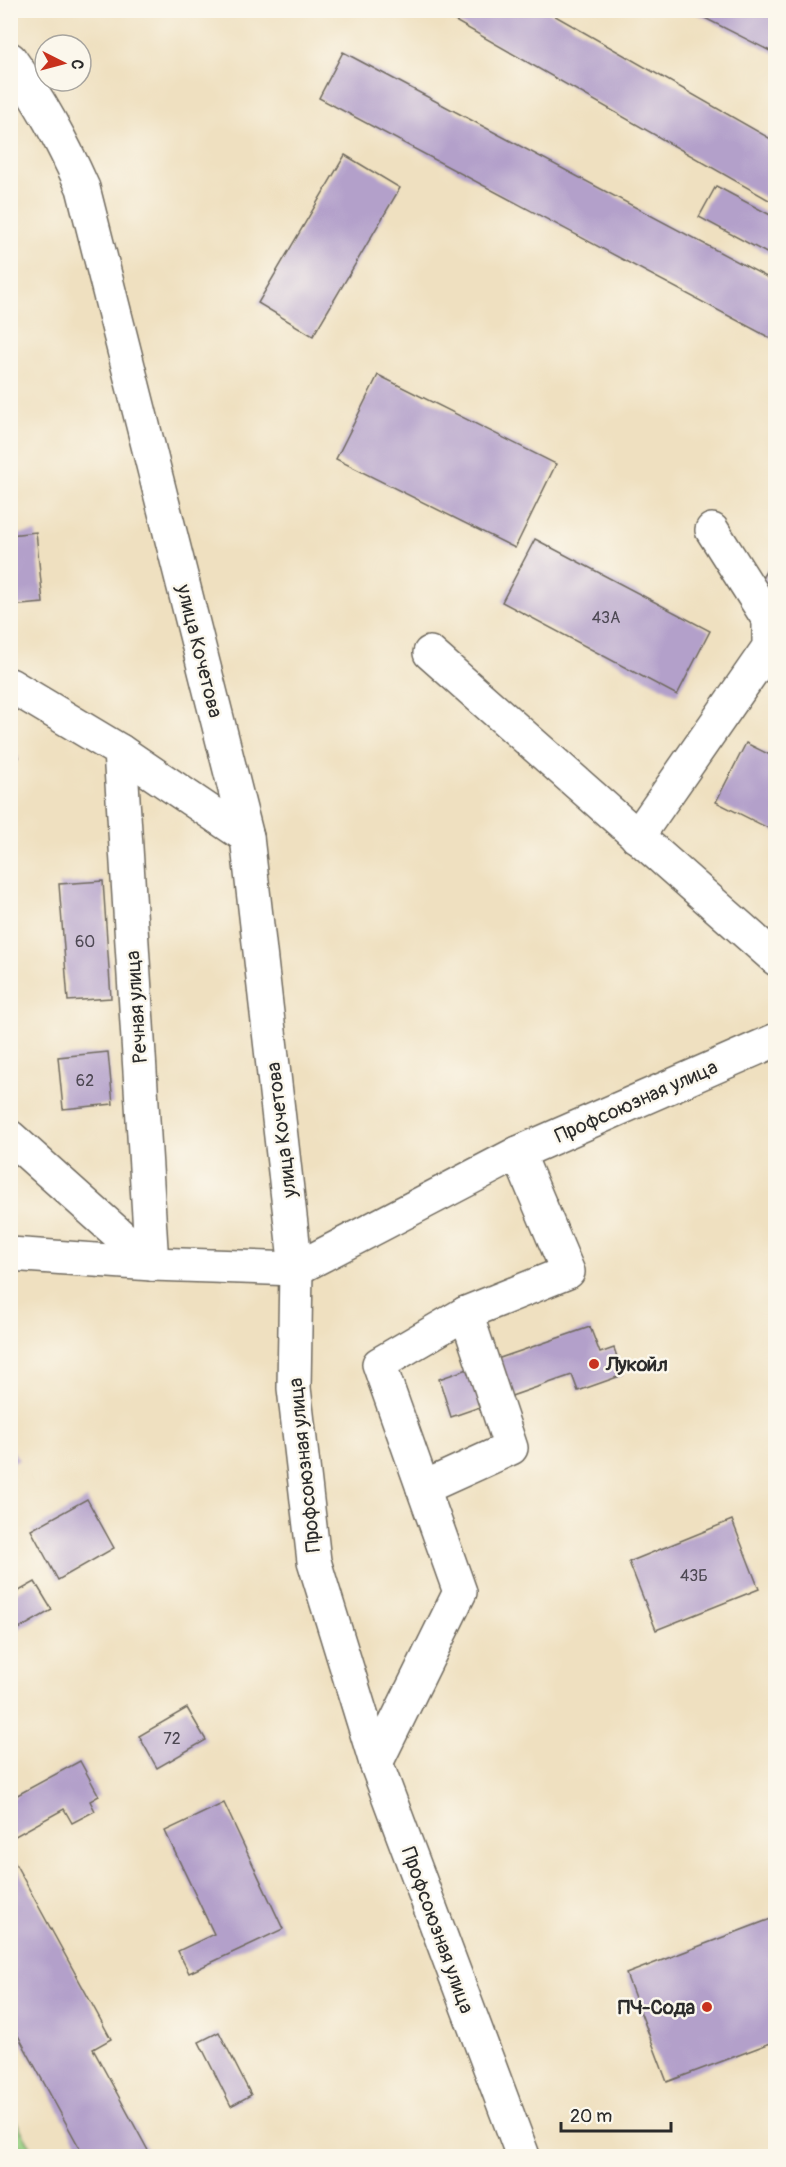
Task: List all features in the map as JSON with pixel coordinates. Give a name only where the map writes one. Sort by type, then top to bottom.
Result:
[{"type":"main road","name":"улица Кочетова","points":[[10,59],[42,105],[62,140],[83,188],[247,837],[297,1269]]},
{"type":"main road","points":[[637,837],[769,647],[769,620],[712,530]]},
{"type":"main road","points":[[430,653],[776,959]]},
{"type":"main road","points":[[10,685],[120,751],[247,837]]},
{"type":"main road","name":"Речная улица","points":[[120,751],[152,1264]]},
{"type":"main road","name":"Профсоюзная улица","points":[[523,2157],[376,1763],[314,1561],[294,1388],[297,1269],[518,1153],[776,1040]]},
{"type":"main road","points":[[10,1137],[152,1264]]},
{"type":"main road","points":[[376,1763],[460,1592],[379,1364],[466,1313],[568,1272],[518,1153]]},
{"type":"main road","points":[[10,1254],[152,1264],[297,1269]]},
{"type":"main road","points":[[423,1488],[511,1448],[466,1313]]},
{"type":"green space","points":[[11,2112],[36,2156],[11,2156]]},
{"type":"building","points":[[436,10],[545,10],[776,142],[776,204]]},
{"type":"building","points":[[689,10],[776,10],[776,54]]},
{"type":"building","points":[[343,52],[776,282],[776,341],[319,98]]},
{"type":"building","points":[[345,155],[400,188],[313,336],[258,303]]},
{"type":"building","points":[[716,186],[776,218],[776,258],[699,217]]},
{"type":"building","points":[[378,375],[556,464],[515,548],[336,459]]},
{"type":"building","points":[[36,532],[43,603],[10,606],[10,535]]},
{"type":"building","points":[[535,539],[710,631],[677,695],[502,602]]},
{"type":"building","points":[[776,554],[776,605],[754,592]]},
{"type":"building","points":[[746,743],[776,758],[776,832],[716,802]]},
{"type":"building","points":[[10,753],[19,757],[10,772]]},
{"type":"building","points":[[103,881],[111,998],[68,1001],[59,884]]},
{"type":"building","points":[[108,1052],[113,1104],[63,1109],[58,1057]]},
{"type":"building","points":[[590,1327],[600,1353],[614,1348],[623,1375],[578,1391],[572,1375],[451,1417],[439,1379]]},
{"type":"building","points":[[10,1446],[19,1460],[10,1465]]},
{"type":"building","points":[[87,1499],[114,1548],[58,1580],[31,1530]]},
{"type":"building","points":[[732,1520],[759,1589],[656,1630],[629,1562]]},
{"type":"building","points":[[35,1582],[52,1610],[10,1634],[10,1596]]},
{"type":"building","points":[[187,1708],[206,1740],[157,1768],[139,1736]]},
{"type":"building","points":[[80,1761],[99,1796],[90,1801],[95,1811],[72,1823],[64,1809],[10,1839],[10,1799]]},
{"type":"building","points":[[224,1803],[283,1929],[189,1973],[178,1951],[214,1934],[165,1831]]},
{"type":"building","points":[[10,1854],[111,2039],[93,2049],[151,2156],[84,2156],[10,2021]]},
{"type":"building","name":"ПЧ-Сода","points":[[776,1917],[776,2041],[667,2082],[626,1974]]},
{"type":"building","points":[[219,2032],[251,2095],[231,2106],[199,2042]]},
{"type":"place","name":"Лукойл","points":[[594,1364]]},
{"type":"place","name":"ПЧ-Сода","points":[[707,2007]]}]
